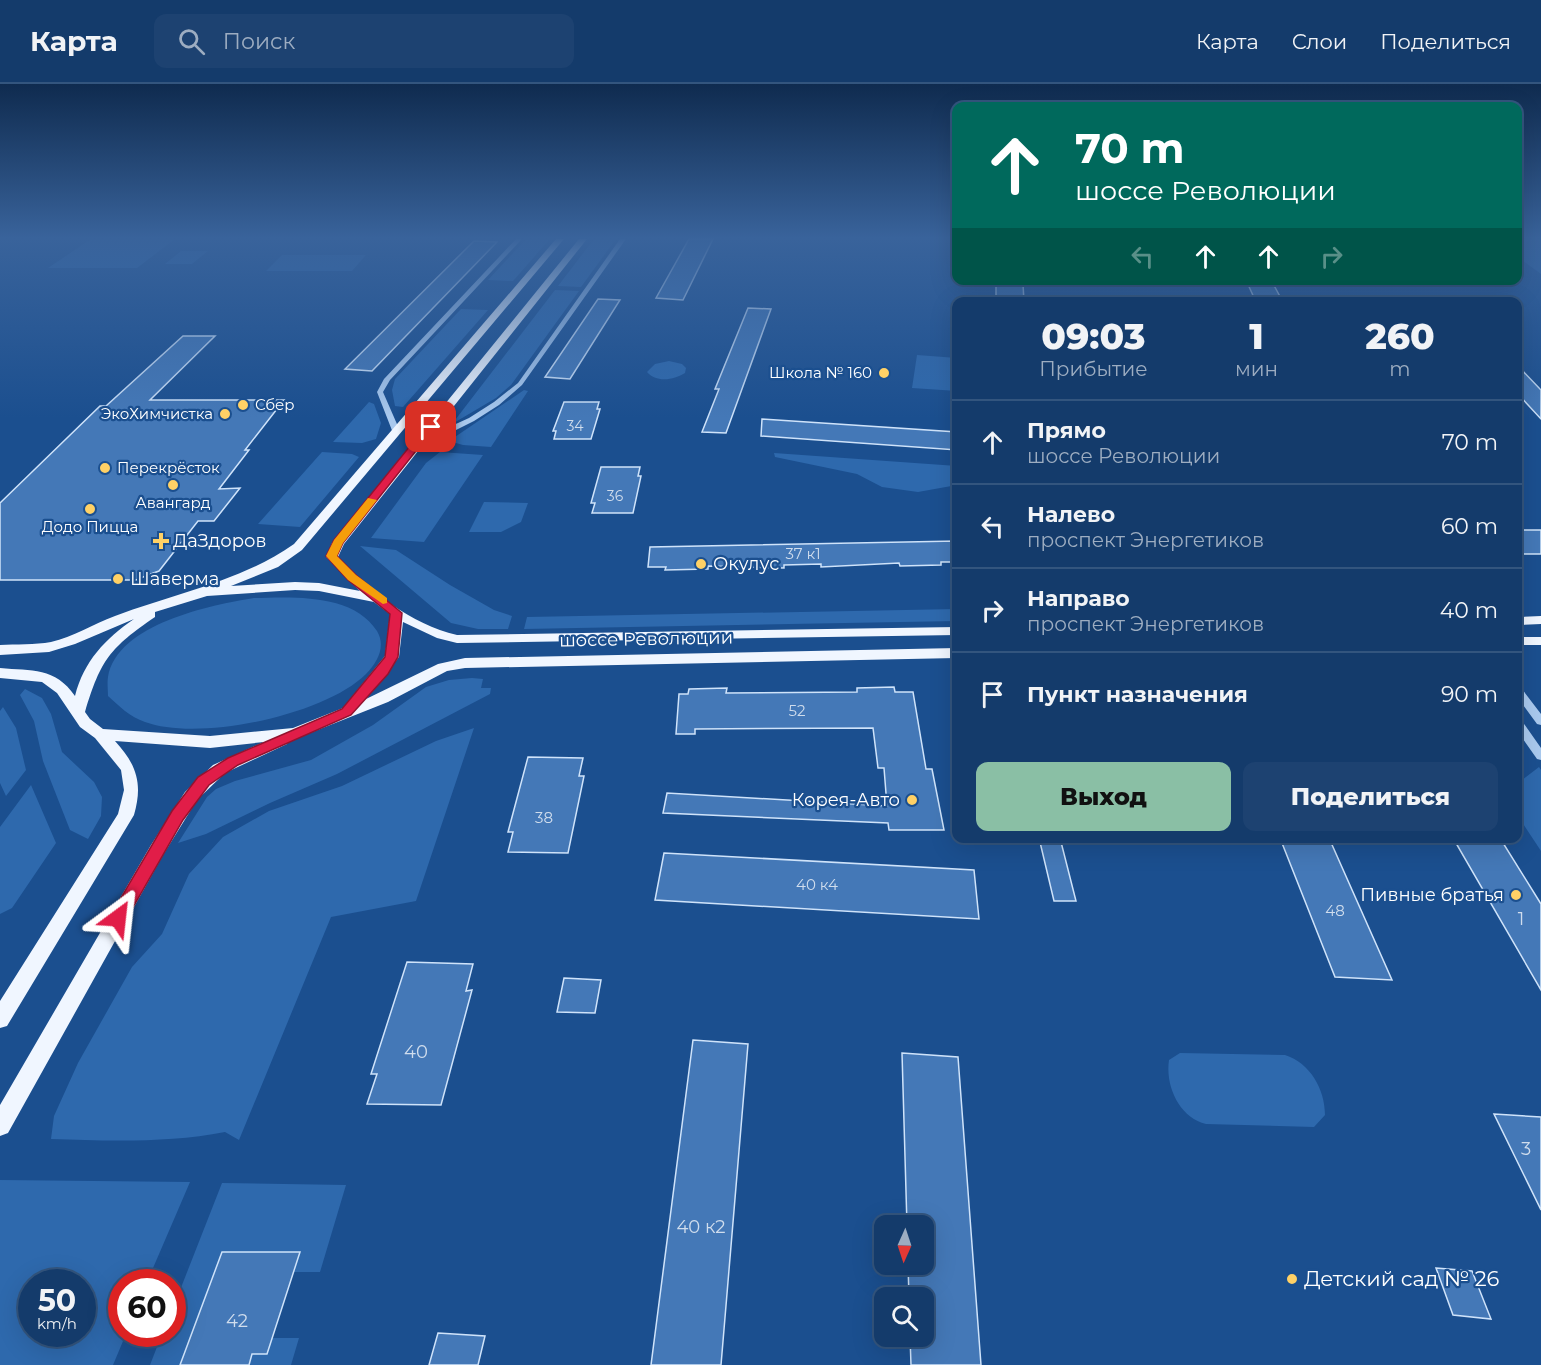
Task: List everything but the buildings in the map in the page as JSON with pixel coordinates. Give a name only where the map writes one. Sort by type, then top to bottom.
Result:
[{"type":"main road","points":[[0,650],[49,647],[70,641],[119,619],[206,592],[274,564],[298,547],[509,299]]},
{"type":"main road","points":[[417,445],[535,299]]},
{"type":"main road","name":"шоссе Революции","points":[[417,445],[338,543],[332,556],[352,578],[396,613],[442,637],[457,639],[952,631]]},
{"type":"main road","points":[[206,592],[307,587],[382,600]]},
{"type":"main road","points":[[78,711],[86,677],[93,663],[129,628],[160,607]]},
{"type":"main road","name":"шоссе Революции","points":[[346,712],[384,670],[392,657],[396,613]]},
{"type":"main road","points":[[1522,621],[1541,620]]},
{"type":"main road","points":[[1522,641],[1541,641]]},
{"type":"main road","name":"шоссе Революции","points":[[100,734],[210,742],[295,733],[383,698],[443,667],[465,663],[952,653]]},
{"type":"main road","points":[[0,673],[46,676],[62,689],[85,723],[100,734],[125,760],[132,779],[132,796],[126,815],[0,1018]]},
{"type":"main road","points":[[0,1125],[157,850],[191,796],[219,769],[295,733]]},
{"type":"street","points":[[396,431],[380,392],[387,379],[463,299]]},
{"type":"street","points":[[417,445],[463,426],[505,399],[520,384],[581,299]]},
{"type":"street","points":[[1522,696],[1541,722]]},
{"type":"street","points":[[1522,730],[1541,756]]},
{"type":"shaded area","points":[[548,299],[573,299],[511,385],[496,398],[452,424]]},
{"type":"shaded area","points":[[461,309],[488,310],[403,407],[395,406],[392,390],[395,379]]},
{"type":"shaded area","points":[[917,355],[952,358],[952,391],[912,388]]},
{"type":"shaded area","points":[[669,361],[682,364],[686,368],[685,373],[660,379],[647,372],[655,364]]},
{"type":"shaded area","points":[[524,390],[528,391],[491,447],[463,445],[449,441]]},
{"type":"shaded area","points":[[369,402],[374,404],[381,423],[376,439],[362,443],[333,442]]},
{"type":"shaded area","points":[[322,452],[352,454],[359,457],[300,527],[258,524]]},
{"type":"shaded area","points":[[440,452],[483,455],[424,542],[371,538],[426,463]]},
{"type":"shaded area","points":[[774,453],[952,466],[952,486],[918,492],[882,487],[857,474],[775,457]]},
{"type":"shaded area","points":[[484,502],[528,503],[521,522],[501,532],[469,532]]},
{"type":"shaded area","points":[[360,546],[396,550],[450,585],[494,610],[512,616],[508,629],[478,629],[451,623]]},
{"type":"shaded area","points":[[286,597],[321,600],[353,610],[366,619],[380,637],[381,648],[377,659],[366,674],[347,689],[322,702],[260,721],[228,726],[197,729],[168,727],[145,722],[130,714],[108,696],[108,677],[115,659],[129,643],[168,620],[214,606],[254,598]]},
{"type":"shaded area","points":[[952,609],[952,621],[524,629],[527,617]]},
{"type":"shaded area","points":[[483,679],[481,688],[491,688],[490,694],[337,774],[206,834],[178,843],[207,797],[216,789],[235,781],[311,760],[373,725],[426,687],[449,680]]},
{"type":"shaded area","points":[[25,689],[42,698],[51,714],[62,752],[94,782],[102,797],[101,816],[88,839],[70,830],[43,761],[34,721],[20,695]]},
{"type":"shaded area","points":[[3,707],[16,728],[26,770],[6,796],[0,783],[0,711]]},
{"type":"shaded area","points":[[474,728],[416,901],[331,917],[239,1140],[225,1132],[161,1140],[51,1139],[54,1116],[78,1063],[132,967],[162,934],[189,874],[223,837],[269,811],[342,786],[436,741]]},
{"type":"shaded area","points":[[1539,767],[1541,770],[1541,851],[1522,822],[1522,780]]},
{"type":"shaded area","points":[[31,785],[56,843],[12,908],[0,914],[0,827]]},
{"type":"shaded area","points":[[1180,1053],[1285,1055],[1302,1064],[1314,1078],[1322,1096],[1325,1115],[1314,1127],[1206,1124],[1197,1121],[1176,1100],[1169,1081],[1169,1060]]},
{"type":"shaded area","points":[[0,1180],[190,1182],[153,1269],[108,1269],[108,1347],[121,1347],[113,1365],[0,1365]]},
{"type":"shaded area","points":[[222,1183],[346,1185],[320,1272],[293,1272],[299,1252],[222,1252],[180,1365],[150,1365],[157,1347],[186,1347],[186,1275]]},
{"type":"shaded area","points":[[272,1338],[299,1338],[291,1365],[249,1365],[252,1354],[267,1354]]},
{"type":"slow traffic","points":[[372,500],[338,543],[332,556],[352,578],[383,601]]},
{"type":"place","name":"Школа № 160","points":[[884,373]]},
{"type":"place","name":"Сбер","points":[[243,405]]},
{"type":"place","name":"ЭкоХимчистка","points":[[225,414]]},
{"type":"place","name":"Перекрёсток","points":[[105,468]]},
{"type":"place","name":"Авангард","points":[[173,485]]},
{"type":"place","name":"Додо Пицца","points":[[90,509]]},
{"type":"place","name":"ДаЗдоров","points":[[161,541]]},
{"type":"place","name":"Окулус","points":[[701,564]]},
{"type":"place","name":"Шаверма","points":[[118,579]]},
{"type":"place","name":"Корея-Авто","points":[[912,800]]},
{"type":"place","name":"Пивные братья","points":[[1516,895]]},
{"type":"place","name":"Детский сад № 26","points":[[1292,1279]]},
{"type":"route","points":[[118,918],[177,816],[204,781],[219,769],[233,762],[346,712],[384,670],[392,657],[395,645],[393,632],[396,613],[352,578],[332,556],[338,543],[431,427]]}]
